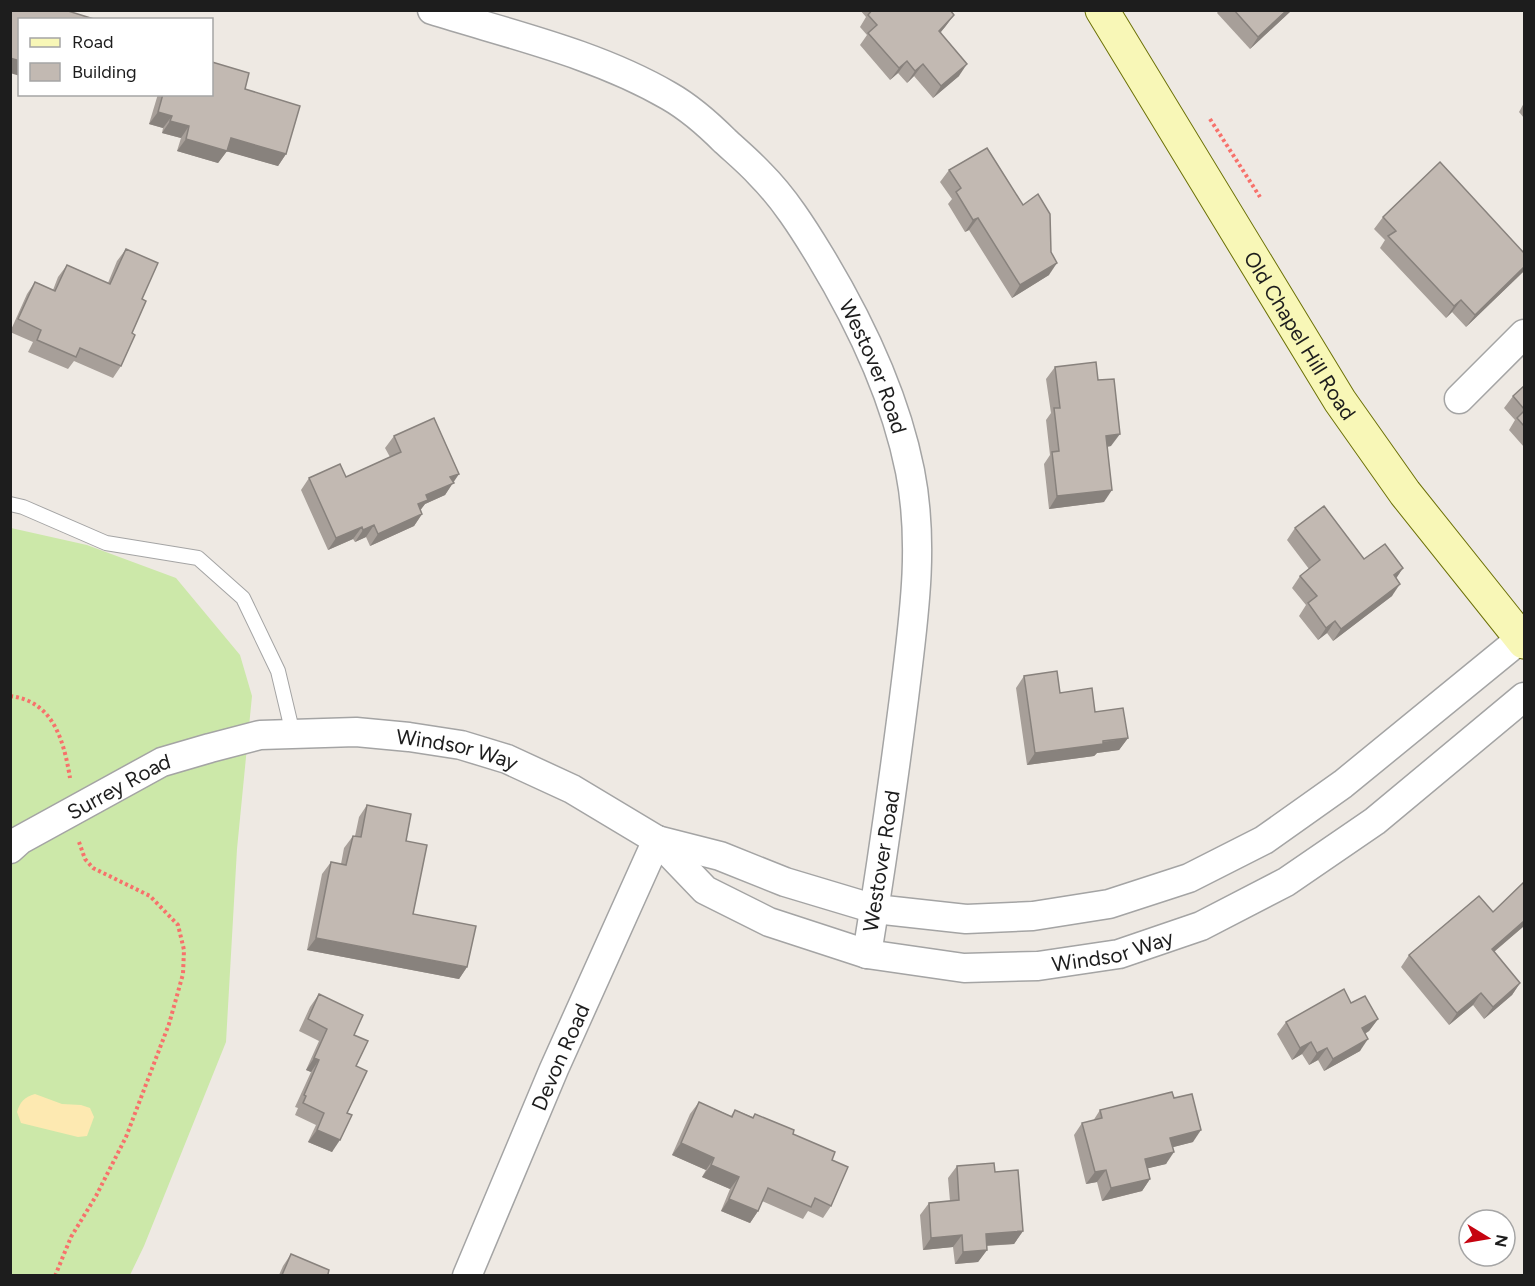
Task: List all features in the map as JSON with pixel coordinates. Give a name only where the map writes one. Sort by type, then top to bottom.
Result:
[{"type":"street","name":"Westover Road","points":[[432,10],[580,55],[644,83],[699,116],[762,176],[800,223],[838,285],[881,374],[910,470],[915,503],[918,570],[897,757],[867,954]]},
{"type":"street","name":"Old Chapel Hill Road","points":[[1102,10],[1340,401],[1405,493],[1524,639]]},
{"type":"street","points":[[1460,399],[1524,334]]},
{"type":"street","name":"Windsor Way","points":[[657,840],[720,856],[786,882],[875,909],[966,919],[1033,916],[1109,904],[1189,879],[1263,840],[1344,784],[1524,639]]},
{"type":"street","name":"Windsor Way","points":[[236,741],[260,735],[356,732],[461,745],[507,759],[572,789],[657,840],[705,890],[769,922],[867,954],[964,968],[1038,966],[1119,954],[1201,926],[1286,882],[1375,822],[1524,697]]},
{"type":"street","name":"Surrey Road","points":[[14,842],[52,824],[162,762],[236,741]]},
{"type":"street","name":"Devon Road","points":[[467,1275],[554,1069],[657,840]]},
{"type":"lane","points":[[10,504],[23,507],[106,543],[198,558],[243,598],[278,671],[293,734]]},
{"type":"path","points":[[10,696],[37,705],[52,721],[62,740],[72,788],[73,811],[79,844],[84,860],[93,868],[150,897],[178,926],[184,950],[183,974],[169,1024],[126,1137],[96,1196],[71,1237],[55,1275]]},
{"type":"green space","points":[[11,528],[87,545],[176,578],[240,655],[252,696],[237,849],[226,1042],[144,1246],[130,1275],[11,1275]]},
{"type":"sand","points":[[35,1094],[62,1104],[90,1108],[94,1117],[87,1136],[78,1137],[21,1123],[17,1112],[20,1105],[25,1098]]},
{"type":"building","points":[[10,10],[65,10],[91,18],[18,18],[18,60],[10,58]]},
{"type":"building","points":[[872,10],[950,10],[954,15],[939,31],[967,64],[941,86],[923,64],[915,71],[907,61],[899,68],[868,33],[877,25],[868,15]]},
{"type":"building","points":[[1234,10],[1287,10],[1258,37]]},
{"type":"building","points":[[213,62],[249,73],[245,89],[300,106],[286,154],[231,138],[227,151],[186,139],[189,126],[170,121],[172,116],[158,112],[162,96],[213,96]]},
{"type":"building","points":[[987,148],[1023,205],[1038,194],[1050,214],[1051,252],[1057,263],[1020,285],[978,218],[973,220],[956,192],[961,188],[949,170]]},
{"type":"building","points":[[1440,162],[1524,253],[1524,267],[1475,315],[1461,300],[1454,306],[1388,236],[1396,231],[1383,217]]},
{"type":"building","points":[[126,249],[158,263],[142,299],[146,301],[132,333],[135,335],[121,366],[80,348],[76,357],[37,340],[41,330],[18,319],[35,282],[55,291],[67,265],[110,284]]},
{"type":"building","points":[[1096,362],[1098,380],[1114,379],[1120,434],[1106,436],[1112,490],[1057,496],[1052,452],[1059,451],[1054,408],[1060,408],[1055,367]]},
{"type":"building","points":[[1524,386],[1524,409],[1513,396]]},
{"type":"building","points":[[1524,411],[1524,426],[1517,418]]},
{"type":"building","points":[[434,418],[459,474],[450,477],[454,483],[426,495],[428,500],[418,504],[422,514],[378,534],[374,525],[363,530],[362,527],[336,538],[309,478],[340,464],[346,477],[401,452],[394,436]]},
{"type":"building","points":[[1324,506],[1364,559],[1385,544],[1403,568],[1394,575],[1400,584],[1341,629],[1335,621],[1326,628],[1308,603],[1317,596],[1300,576],[1320,560],[1295,528]]},
{"type":"building","points":[[1057,671],[1060,693],[1092,688],[1095,712],[1123,708],[1128,738],[1103,741],[1103,744],[1035,753],[1024,676]]},
{"type":"building","points":[[367,805],[411,814],[406,841],[427,845],[413,914],[476,926],[467,967],[316,938],[331,862],[346,865],[353,836],[361,837]]},
{"type":"building","points":[[1524,882],[1524,921],[1492,949],[1520,983],[1493,1007],[1481,993],[1457,1013],[1409,955],[1479,896],[1493,912]]},
{"type":"building","points":[[1344,989],[1351,1003],[1365,996],[1378,1019],[1362,1028],[1368,1039],[1333,1059],[1327,1048],[1317,1053],[1311,1042],[1300,1048],[1286,1022]]},
{"type":"building","points":[[319,994],[363,1015],[354,1035],[368,1041],[356,1066],[367,1071],[347,1113],[352,1115],[340,1140],[317,1130],[324,1113],[303,1103],[306,1096],[304,1095],[319,1060],[314,1058],[327,1029],[308,1019]]},
{"type":"building","points":[[1172,1092],[1174,1098],[1192,1094],[1201,1130],[1170,1138],[1174,1152],[1145,1159],[1150,1179],[1111,1188],[1106,1170],[1095,1172],[1082,1123],[1102,1118],[1100,1110]]},
{"type":"building","points":[[699,1102],[732,1117],[735,1110],[753,1118],[755,1114],[794,1130],[793,1134],[835,1152],[832,1160],[848,1167],[831,1206],[815,1198],[811,1207],[768,1188],[758,1211],[729,1199],[739,1177],[711,1165],[714,1158],[681,1143]]},
{"type":"building","points":[[994,1163],[995,1172],[1018,1170],[1023,1231],[986,1234],[987,1250],[963,1252],[962,1235],[931,1238],[929,1203],[959,1200],[957,1166]]},
{"type":"building","points":[[291,1254],[329,1270],[330,1275],[282,1275]]}]
